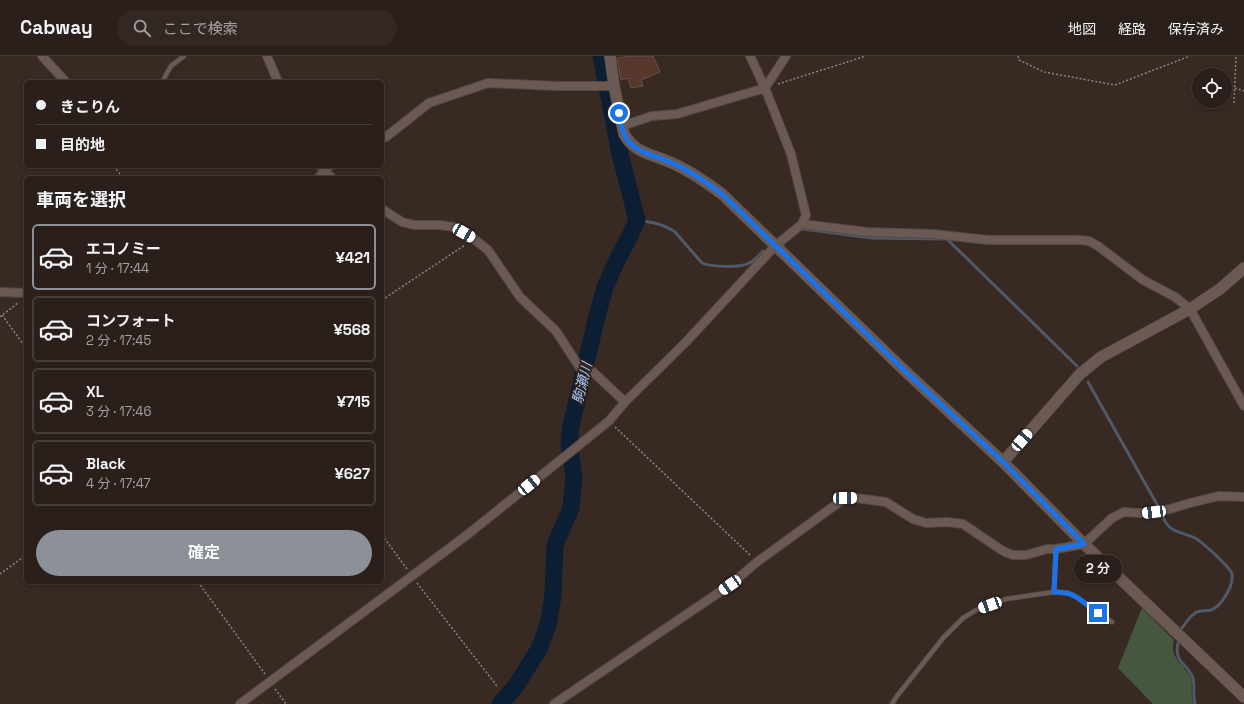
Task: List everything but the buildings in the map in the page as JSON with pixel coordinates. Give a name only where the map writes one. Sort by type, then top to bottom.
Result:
[{"type":"street","points":[[42,56],[64,80]]},
{"type":"street","points":[[267,56],[277,80]]},
{"type":"street","points":[[610,56],[622,126],[628,141],[636,148],[698,176],[722,194],[904,370],[1003,462],[1084,544],[1244,697]]},
{"type":"street","points":[[240,704],[467,535],[609,421],[625,402],[686,342],[775,246],[802,224],[806,215],[790,154],[765,88],[750,56]]},
{"type":"street","points":[[622,126],[652,116],[677,114],[765,88],[786,56]]},
{"type":"street","points":[[384,138],[429,103],[488,83],[558,86],[614,86]]},
{"type":"street","points":[[384,210],[402,222],[414,225],[440,225],[454,227],[474,239],[488,250],[520,297],[556,331],[586,369],[592,370],[625,402]]},
{"type":"street","points":[[802,224],[867,232],[933,234],[988,240],[1089,241],[1098,246],[1143,280],[1175,297],[1190,309],[1244,406]]},
{"type":"street","points":[[1003,462],[1080,374],[1101,357],[1190,309],[1220,289],[1244,268]]},
{"type":"street","points":[[0,292],[24,293]]},
{"type":"street","points":[[554,704],[730,585],[757,562],[845,498],[886,502],[913,519],[926,523],[947,522],[963,524],[997,548],[1013,555],[1026,555],[1047,549],[1056,549],[1084,544],[1112,518],[1124,512],[1140,514],[1170,510],[1190,503],[1219,496],[1244,496]]},
{"type":"lane","points":[[163,80],[171,66],[184,56]]},
{"type":"lane","points":[[1054,592],[1056,549]]},
{"type":"lane","points":[[892,704],[944,637],[963,618],[978,609],[1006,599],[1054,592],[1068,593],[1075,596],[1112,622]]},
{"type":"path","points":[[765,88],[866,56]]},
{"type":"path","points":[[1018,56],[1020,60],[1044,72],[1115,85],[1190,56]]},
{"type":"path","points":[[1234,103],[1236,56]]},
{"type":"path","points":[[1235,88],[1244,91]]},
{"type":"path","points":[[384,299],[474,239]]},
{"type":"path","points":[[20,301],[1,316],[24,345]]},
{"type":"path","points":[[609,421],[757,562]]},
{"type":"path","points":[[384,538],[497,686]]},
{"type":"path","points":[[0,574],[24,556]]},
{"type":"path","points":[[199,584],[286,704]]},
{"type":"green space","points":[[1142,608],[1174,640],[1173,651],[1175,656],[1187,671],[1191,679],[1193,704],[1153,704],[1118,668]]},
{"type":"waterway","name":"駒瀬川","points":[[500,704],[516,686],[539,649],[548,625],[553,595],[555,545],[571,508],[574,477],[569,443],[571,426],[605,287],[637,220],[620,154],[601,56]]},
{"type":"waterway","points":[[637,220],[657,224],[671,229],[702,263],[706,264],[726,266],[745,265],[757,258],[763,251]]},
{"type":"waterway","points":[[803,229],[872,238],[947,239],[1077,366]]},
{"type":"waterway","points":[[1088,382],[1159,508]]},
{"type":"waterway","points":[[1163,517],[1173,529],[1195,538],[1203,544],[1232,574],[1231,584],[1223,600],[1211,610],[1196,612],[1189,618],[1182,628]]},
{"type":"waterway","points":[[1178,643],[1177,650],[1179,659],[1190,671],[1193,679],[1195,704]]},
{"type":"route","points":[[619,113],[624,134],[628,141],[636,148],[698,176],[722,194],[904,370],[1003,462],[1084,544],[1056,549],[1054,592],[1068,593],[1075,596],[1098,613]]}]
